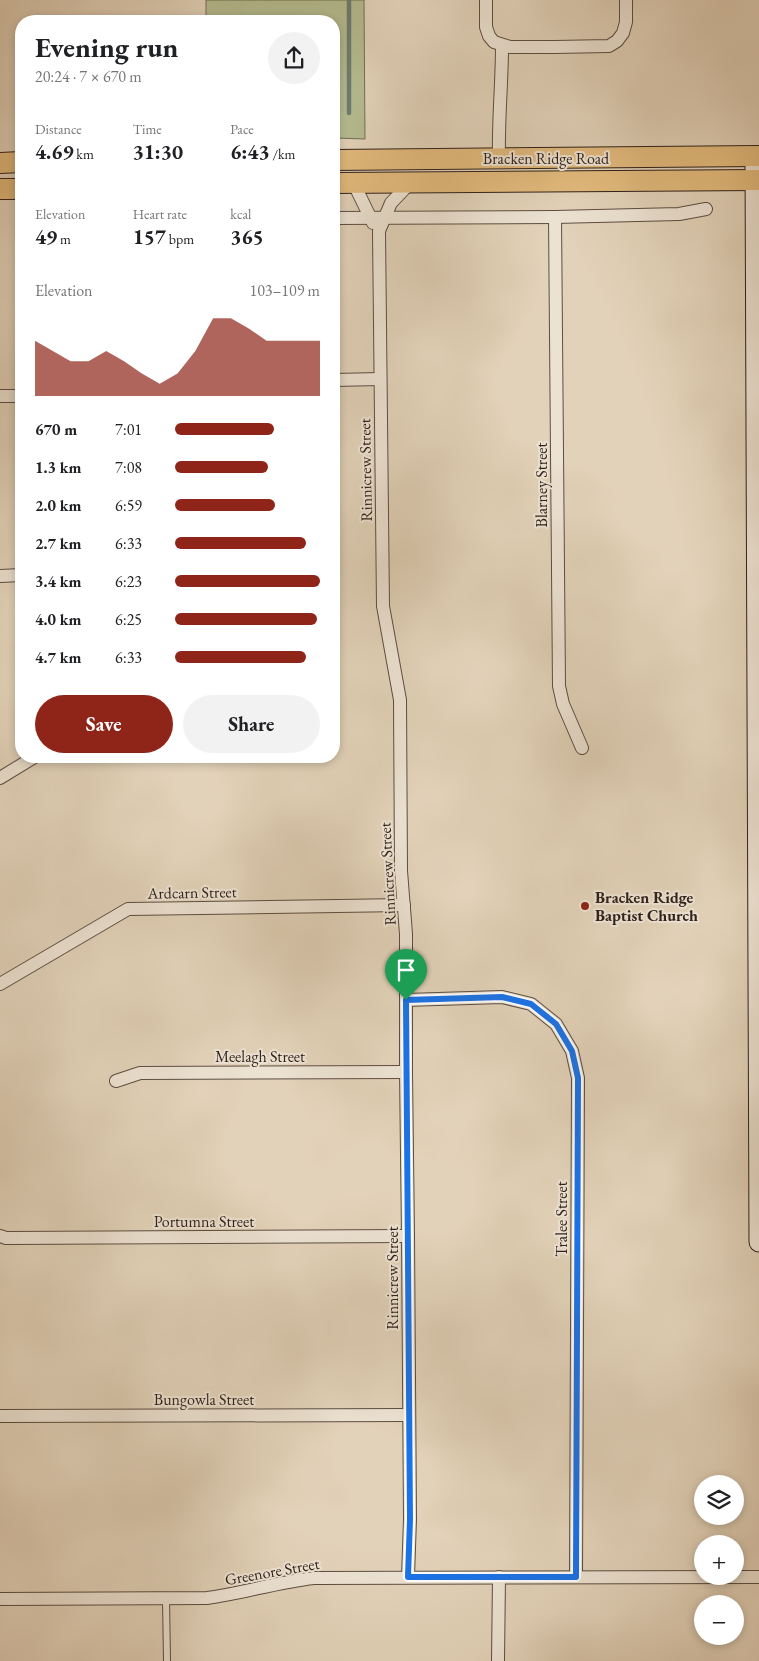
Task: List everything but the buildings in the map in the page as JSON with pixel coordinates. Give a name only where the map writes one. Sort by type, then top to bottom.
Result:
[{"type":"main road","name":"Bracken Ridge Road","points":[[340,160],[757,156]]},
{"type":"main road","points":[[757,156],[759,1242]]},
{"type":"main road","points":[[0,162],[15,162]]},
{"type":"main road","name":"Bracken Ridge Road","points":[[343,182],[757,180]]},
{"type":"main road","points":[[0,189],[15,189]]},
{"type":"street","points":[[486,0],[488,36],[494,42],[510,47],[609,46],[617,41],[623,33],[626,22],[626,0]]},
{"type":"street","points":[[499,159],[498,121],[502,46]]},
{"type":"street","points":[[343,182],[364,203],[370,218],[379,232]]},
{"type":"street","name":"Rinnicrew Street","points":[[408,1577],[406,934],[401,871],[400,700],[383,606],[379,232],[391,203],[412,182]]},
{"type":"street","points":[[340,218],[555,217],[679,214],[706,210]]},
{"type":"street","name":"Blarney Street","points":[[555,217],[559,686],[563,704],[582,748]]},
{"type":"street","points":[[340,380],[380,379]]},
{"type":"street","points":[[0,396],[15,396]]},
{"type":"street","points":[[0,576],[15,575]]},
{"type":"street","points":[[0,778],[25,763]]},
{"type":"street","name":"Ardcarn Street","points":[[0,984],[128,909],[404,905]]},
{"type":"street","name":"Tralee Street","points":[[406,1000],[502,997],[531,1004],[556,1024],[572,1051],[578,1078],[576,1577]]},
{"type":"street","name":"Meelagh Street","points":[[116,1081],[140,1073],[406,1072]]},
{"type":"street","name":"Portumna Street","points":[[0,1236],[6,1238],[408,1236]]},
{"type":"street","name":"Bungowla Street","points":[[0,1416],[408,1415]]},
{"type":"street","name":"Greenore Street","points":[[0,1599],[207,1598],[294,1580],[314,1578],[759,1576]]},
{"type":"street","points":[[498,1661],[499,1577]]},
{"type":"lane","points":[[166,1598],[167,1661]]},
{"type":"green space","points":[[206,0],[364,0],[365,139],[340,138],[340,15],[206,15]]},
{"type":"waterway","points":[[349,0],[349,113]]},
{"type":"place","name":"Bracken Ridge Baptist Church","points":[[585,906]]},
{"type":"route","points":[[502,997],[531,1004],[556,1024],[572,1051],[578,1078],[576,1577],[408,1577],[410,1519],[406,1000],[502,997]]}]
